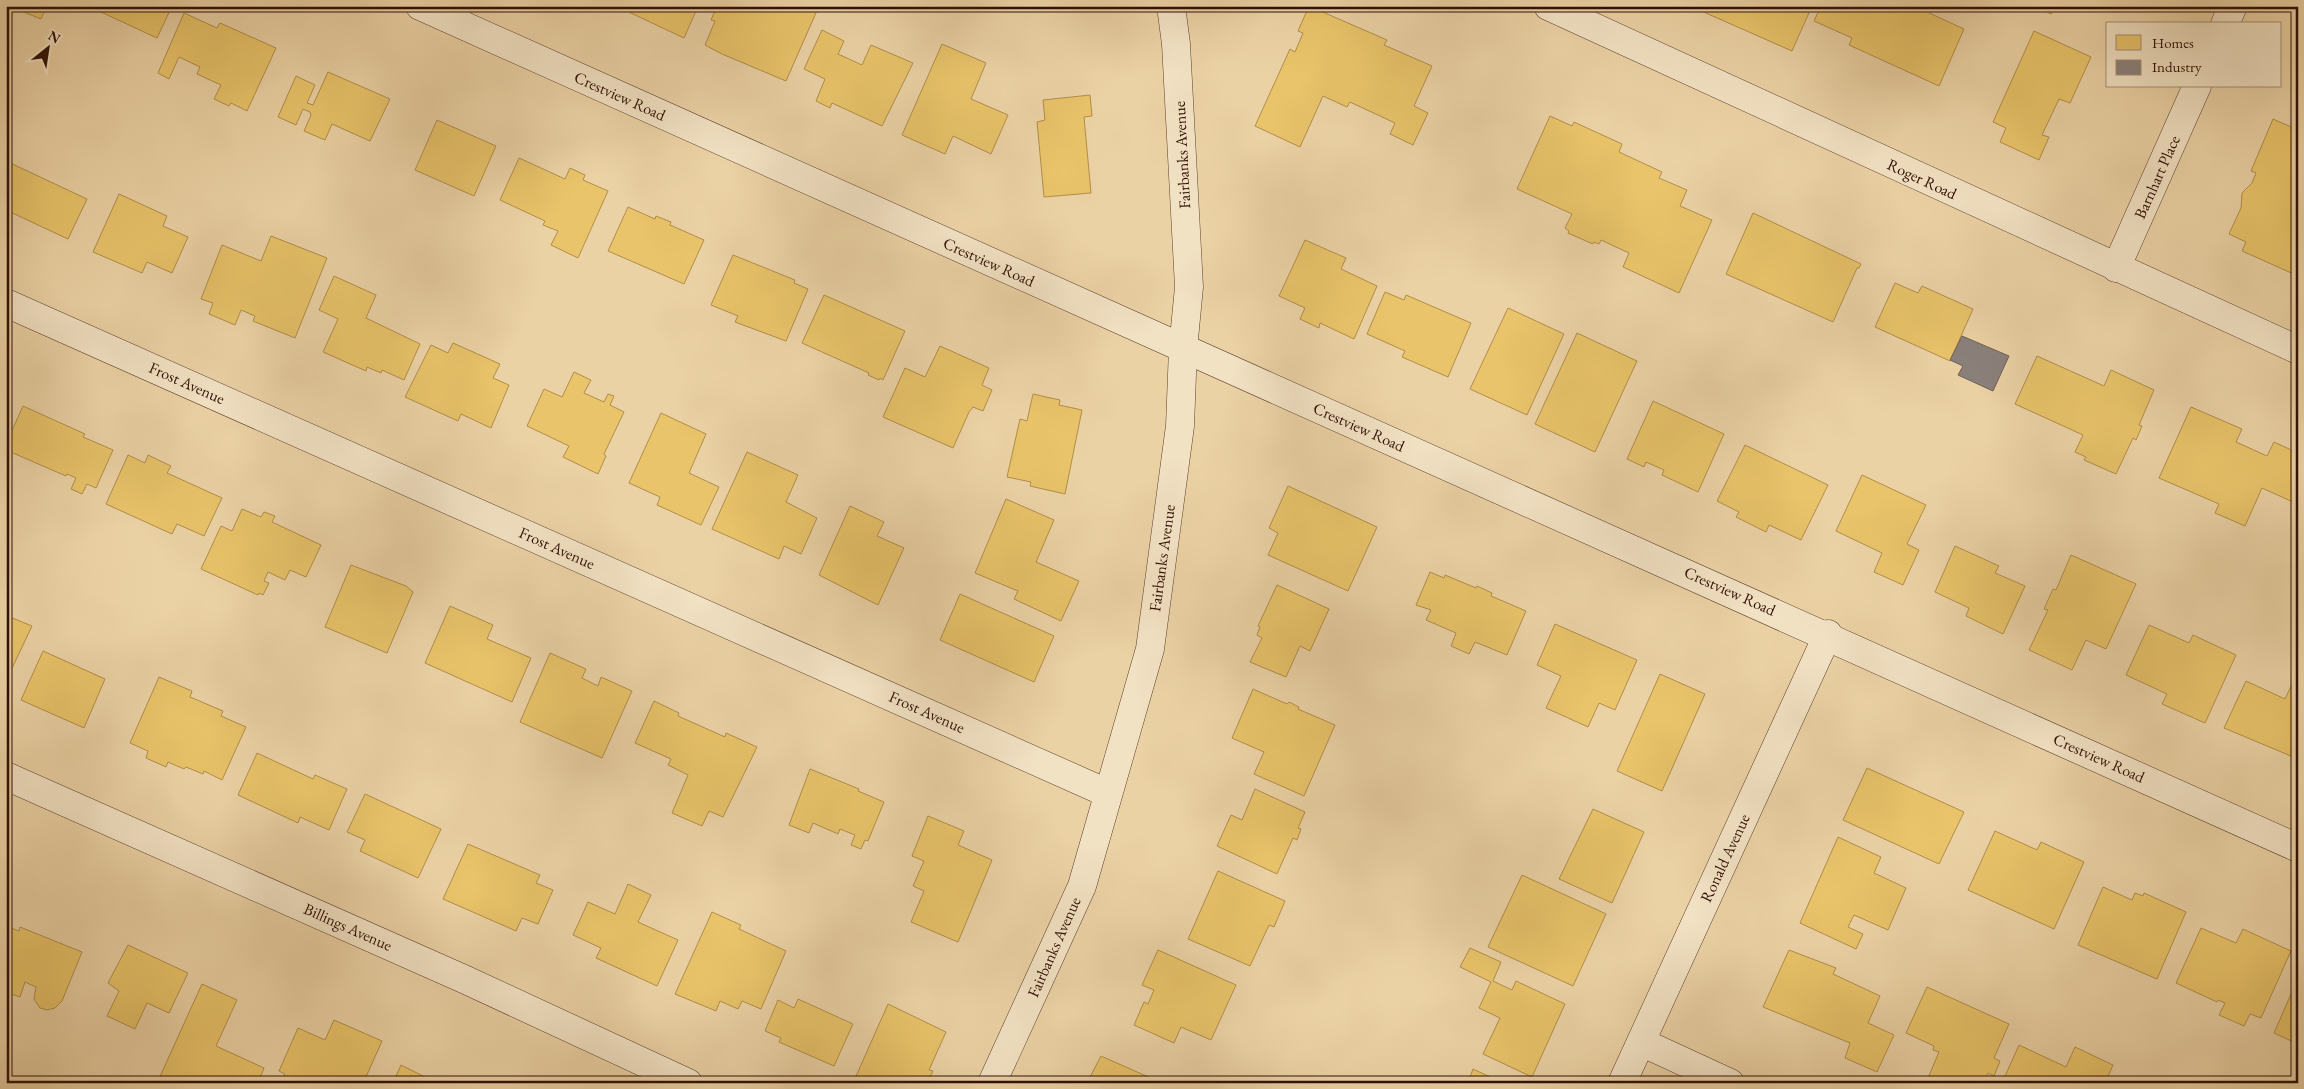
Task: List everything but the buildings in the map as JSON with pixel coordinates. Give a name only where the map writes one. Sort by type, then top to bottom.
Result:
[{"type":"street","name":"Crestview Road","points":[[420,6],[1183,349],[1828,634],[2298,848]]},
{"type":"street","name":"Fairbanks Avenue","points":[[992,1083],[1082,886],[1107,793],[1150,649],[1180,426],[1183,349],[1189,287],[1176,44],[1170,6]]},
{"type":"street","name":"Roger Road","points":[[1548,6],[1579,12],[2116,268],[2298,350]]},
{"type":"street","points":[[2226,22],[2233,6]]},
{"type":"street","name":"Barnhart Place","points":[[2116,268],[2196,88]]},
{"type":"street","name":"Frost Avenue","points":[[6,303],[1107,793]]},
{"type":"street","name":"Ronald Avenue","points":[[1622,1083],[1828,634]]},
{"type":"street","name":"Billings Avenue","points":[[6,776],[466,980],[688,1083]]},
{"type":"street","points":[[1641,1042],[1730,1083]]}]
